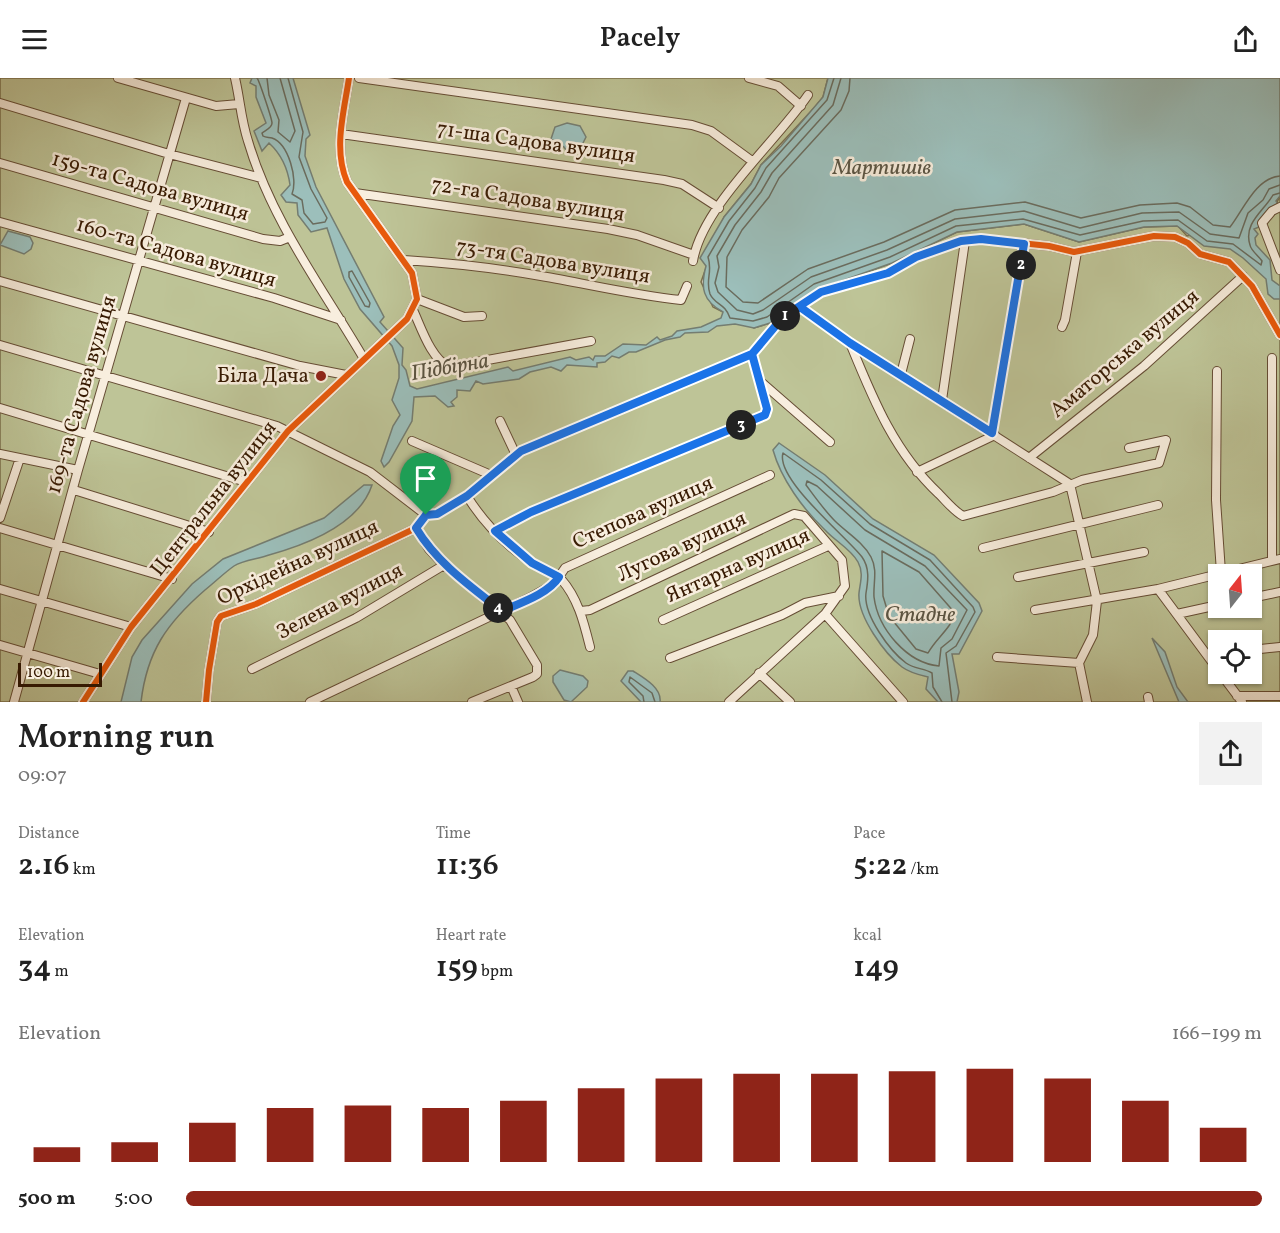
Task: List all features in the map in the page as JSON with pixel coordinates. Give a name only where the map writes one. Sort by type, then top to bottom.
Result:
[{"type":"street","points":[[118,78],[216,106],[239,104]]},
{"type":"street","points":[[235,78],[248,142],[261,178],[290,237],[363,359]]},
{"type":"street","points":[[349,78],[341,134],[343,172],[355,193],[404,260],[415,282],[417,299],[464,317],[482,316]]},
{"type":"street","points":[[359,78],[692,125],[711,131],[752,161]]},
{"type":"street","points":[[749,78],[778,86],[801,106]]},
{"type":"street","points":[[719,208],[752,161],[808,95]]},
{"type":"street","name":"169-та Садова вулиця","points":[[14,702],[78,470],[186,98]]},
{"type":"street","points":[[0,104],[261,178]]},
{"type":"street","name":"71-ша Садова вулиця","points":[[341,134],[664,180],[682,184],[719,208]]},
{"type":"street","name":"159-та Садова вулиця","points":[[0,163],[263,239],[280,241],[290,237]]},
{"type":"street","name":"72-га Садова вулиця","points":[[355,193],[608,229],[638,235],[693,258],[698,242],[719,208]]},
{"type":"street","points":[[1280,207],[1265,218],[1263,229],[1280,270]]},
{"type":"street","name":"160-та Садова вулиця","points":[[0,222],[341,320]]},
{"type":"street","points":[[0,345],[244,415],[288,431],[370,472],[426,515],[437,514],[467,496],[516,455],[752,354],[783,317],[821,292],[888,273],[916,257],[965,241],[981,239],[1049,246],[1077,252],[1154,236],[1175,237],[1188,243],[1200,254],[1229,262],[1252,286],[1280,335]]},
{"type":"street","points":[[942,400],[965,241]]},
{"type":"street","points":[[994,434],[1024,244]]},
{"type":"street","points":[[1062,327],[1077,252]]},
{"type":"street","name":"73-тя Садова вулиця","points":[[404,260],[540,275],[635,296],[681,300],[687,286]]},
{"type":"street","name":"Аматорська вулиця","points":[[1029,458],[1144,366],[1243,276]]},
{"type":"street","points":[[0,281],[300,366],[346,375]]},
{"type":"street","name":"Центральна вулиця","points":[[83,702],[131,627],[172,579],[288,431],[363,359],[401,327],[413,310],[417,299]]},
{"type":"street","points":[[800,307],[850,343],[1070,484],[1097,601],[1094,636],[1079,663],[1087,702]]},
{"type":"street","points":[[413,310],[434,352],[442,362],[449,366],[591,341]]},
{"type":"street","points":[[901,374],[910,339]]},
{"type":"street","points":[[850,343],[888,430],[917,472],[963,516],[1053,492],[1070,484],[1159,463],[1166,440],[1129,448]]},
{"type":"street","points":[[495,531],[531,512],[765,415],[767,409],[752,354]]},
{"type":"street","points":[[1258,564],[1276,560],[1272,358]]},
{"type":"street","points":[[1217,371],[1216,500],[1220,564]]},
{"type":"street","points":[[759,380],[830,442]]},
{"type":"street","points":[[0,408],[246,482]]},
{"type":"street","points":[[500,421],[516,455]]},
{"type":"street","points":[[917,472],[994,434]]},
{"type":"street","points":[[412,441],[491,475]]},
{"type":"street","points":[[0,454],[78,470]]},
{"type":"street","points":[[0,518],[20,458]]},
{"type":"street","name":"Степова вулиця","points":[[310,702],[529,598],[554,584],[565,568],[770,476]]},
{"type":"street","points":[[74,490],[209,532]]},
{"type":"street","points":[[467,496],[476,511],[495,531],[532,563],[559,577],[581,611],[590,647]]},
{"type":"street","points":[[983,548],[1158,505]]},
{"type":"street","name":"Лугова вулиця","points":[[581,611],[590,610],[798,514],[804,516],[828,546]]},
{"type":"street","name":"Орхідейна вулиця","points":[[207,702],[209,670],[217,622],[221,616],[256,604],[416,528],[426,515]]},
{"type":"street","points":[[0,528],[172,579]]},
{"type":"street","points":[[416,528],[429,549],[444,565],[502,611],[532,656],[538,670],[533,677],[472,702]]},
{"type":"street","points":[[729,702],[825,614],[839,596],[845,586],[846,575],[842,560],[828,546]]},
{"type":"street","name":"Янтарна вулиця","points":[[663,620],[828,546]]},
{"type":"street","points":[[1018,577],[1144,552]]},
{"type":"street","name":"Зелена вулиця","points":[[252,669],[356,618],[444,565]]},
{"type":"street","points":[[1035,610],[1158,589],[1208,576]]},
{"type":"street","points":[[0,589],[131,627]]},
{"type":"street","points":[[1158,589],[1208,657]]},
{"type":"street","points":[[1262,596],[1280,592]]},
{"type":"street","points":[[670,658],[782,615],[805,603],[839,596]]},
{"type":"street","points":[[1177,614],[1208,607]]},
{"type":"street","points":[[825,614],[903,702]]},
{"type":"street","points":[[0,645],[100,674]]},
{"type":"street","points":[[1262,649],[1280,647]]},
{"type":"street","points":[[997,657],[1079,663]]},
{"type":"street","points":[[759,673],[790,702]]},
{"type":"street","points":[[1228,684],[1240,699],[1280,696]]},
{"type":"street","points":[[511,686],[518,702]]},
{"type":"green space","points":[[0,78],[828,78],[823,97],[761,165],[751,184],[724,217],[701,282],[713,307],[754,328],[770,323],[816,290],[892,263],[957,232],[1024,224],[1079,242],[1144,227],[1178,226],[1187,236],[1260,220],[1274,208],[1280,196],[1280,702],[0,702]]},
{"type":"water","name":"Мартишів","points":[[252,78],[293,78],[310,135],[306,139],[305,156],[316,187],[384,317],[380,322],[403,348],[402,365],[406,370],[410,386],[417,389],[508,367],[513,371],[570,357],[576,360],[589,357],[593,360],[595,356],[605,356],[623,344],[646,345],[657,337],[660,340],[672,336],[677,331],[701,327],[721,318],[723,312],[711,303],[705,293],[703,281],[706,266],[700,258],[724,217],[751,184],[761,165],[781,146],[823,97],[828,78],[1280,78],[1280,196],[1276,201],[1279,205],[1260,220],[1259,227],[1254,229],[1258,234],[1255,238],[1256,245],[1270,260],[1272,280],[1280,286],[1280,299],[1274,299],[1268,294],[1266,279],[1243,258],[1230,249],[1204,246],[1177,226],[1144,227],[1079,242],[1024,224],[957,232],[892,263],[816,290],[770,323],[754,328],[735,324],[717,326],[708,332],[685,333],[680,337],[665,340],[636,352],[629,352],[619,358],[612,356],[605,362],[597,363],[597,367],[567,365],[561,371],[551,367],[530,372],[519,379],[483,384],[476,381],[470,391],[457,390],[457,397],[451,402],[454,406],[448,407],[435,396],[414,397],[412,421],[384,467],[381,461],[393,426],[400,415],[392,400],[399,378],[399,365],[392,346],[360,309],[344,279],[327,228],[311,232],[298,215],[297,203],[286,202],[281,195],[290,185],[289,179],[277,152],[269,143],[262,151],[254,131],[266,123],[256,97],[256,86],[250,83]]},
{"type":"water","points":[[567,123],[580,126],[586,137],[580,149],[568,153],[564,147],[551,139],[555,127]]},
{"type":"water","points":[[8,231],[30,237],[33,243],[31,249],[24,254],[0,245]]},
{"type":"water","name":"Стадне","points":[[779,443],[825,475],[873,519],[934,555],[979,603],[982,611],[959,654],[952,654],[959,692],[957,702],[938,702],[926,689],[928,677],[902,667],[873,634],[862,612],[860,602],[860,566],[851,553],[817,522],[794,493],[781,472],[773,450]]},
{"type":"water","points":[[364,485],[372,485],[365,499],[343,522],[314,539],[238,564],[205,590],[180,614],[161,639],[148,668],[141,702],[121,702],[132,657],[142,640],[192,584],[223,559],[324,518]]},
{"type":"water","points":[[1152,638],[1165,652],[1177,687],[1188,702],[1179,702]]},
{"type":"water","points":[[560,670],[583,676],[588,681],[587,687],[571,702],[564,700],[553,682],[553,676]]},
{"type":"water","points":[[628,671],[633,671],[651,684],[658,692],[660,702],[641,702],[621,681]]},
{"type":"cycle path","points":[[83,702],[131,627],[288,431],[407,319],[417,299],[412,273],[347,182],[340,144],[349,78]]},
{"type":"cycle path","points":[[206,702],[217,622],[221,616],[256,604],[416,528],[426,515],[437,514],[467,496],[521,451],[752,354],[783,317],[821,292],[888,273],[916,257],[961,241],[981,239],[1049,246],[1074,252],[1154,236],[1175,237],[1188,243],[1200,254],[1229,262],[1252,286],[1280,335]]},
{"type":"place","name":"Біла Дача","points":[[321,376]]},
{"type":"route","points":[[426,515],[416,528],[429,549],[444,565],[502,611],[554,584],[559,577],[532,563],[495,531],[531,512],[765,415],[767,409],[752,354],[783,317],[821,292],[853,281],[888,273],[916,257],[961,241],[981,239],[1024,244],[992,433],[850,343],[800,307],[783,317],[752,354],[521,451],[467,496],[437,514],[426,515]]},
{"type":"water label","name":"Підбірна","points":[[450,368]]}]
